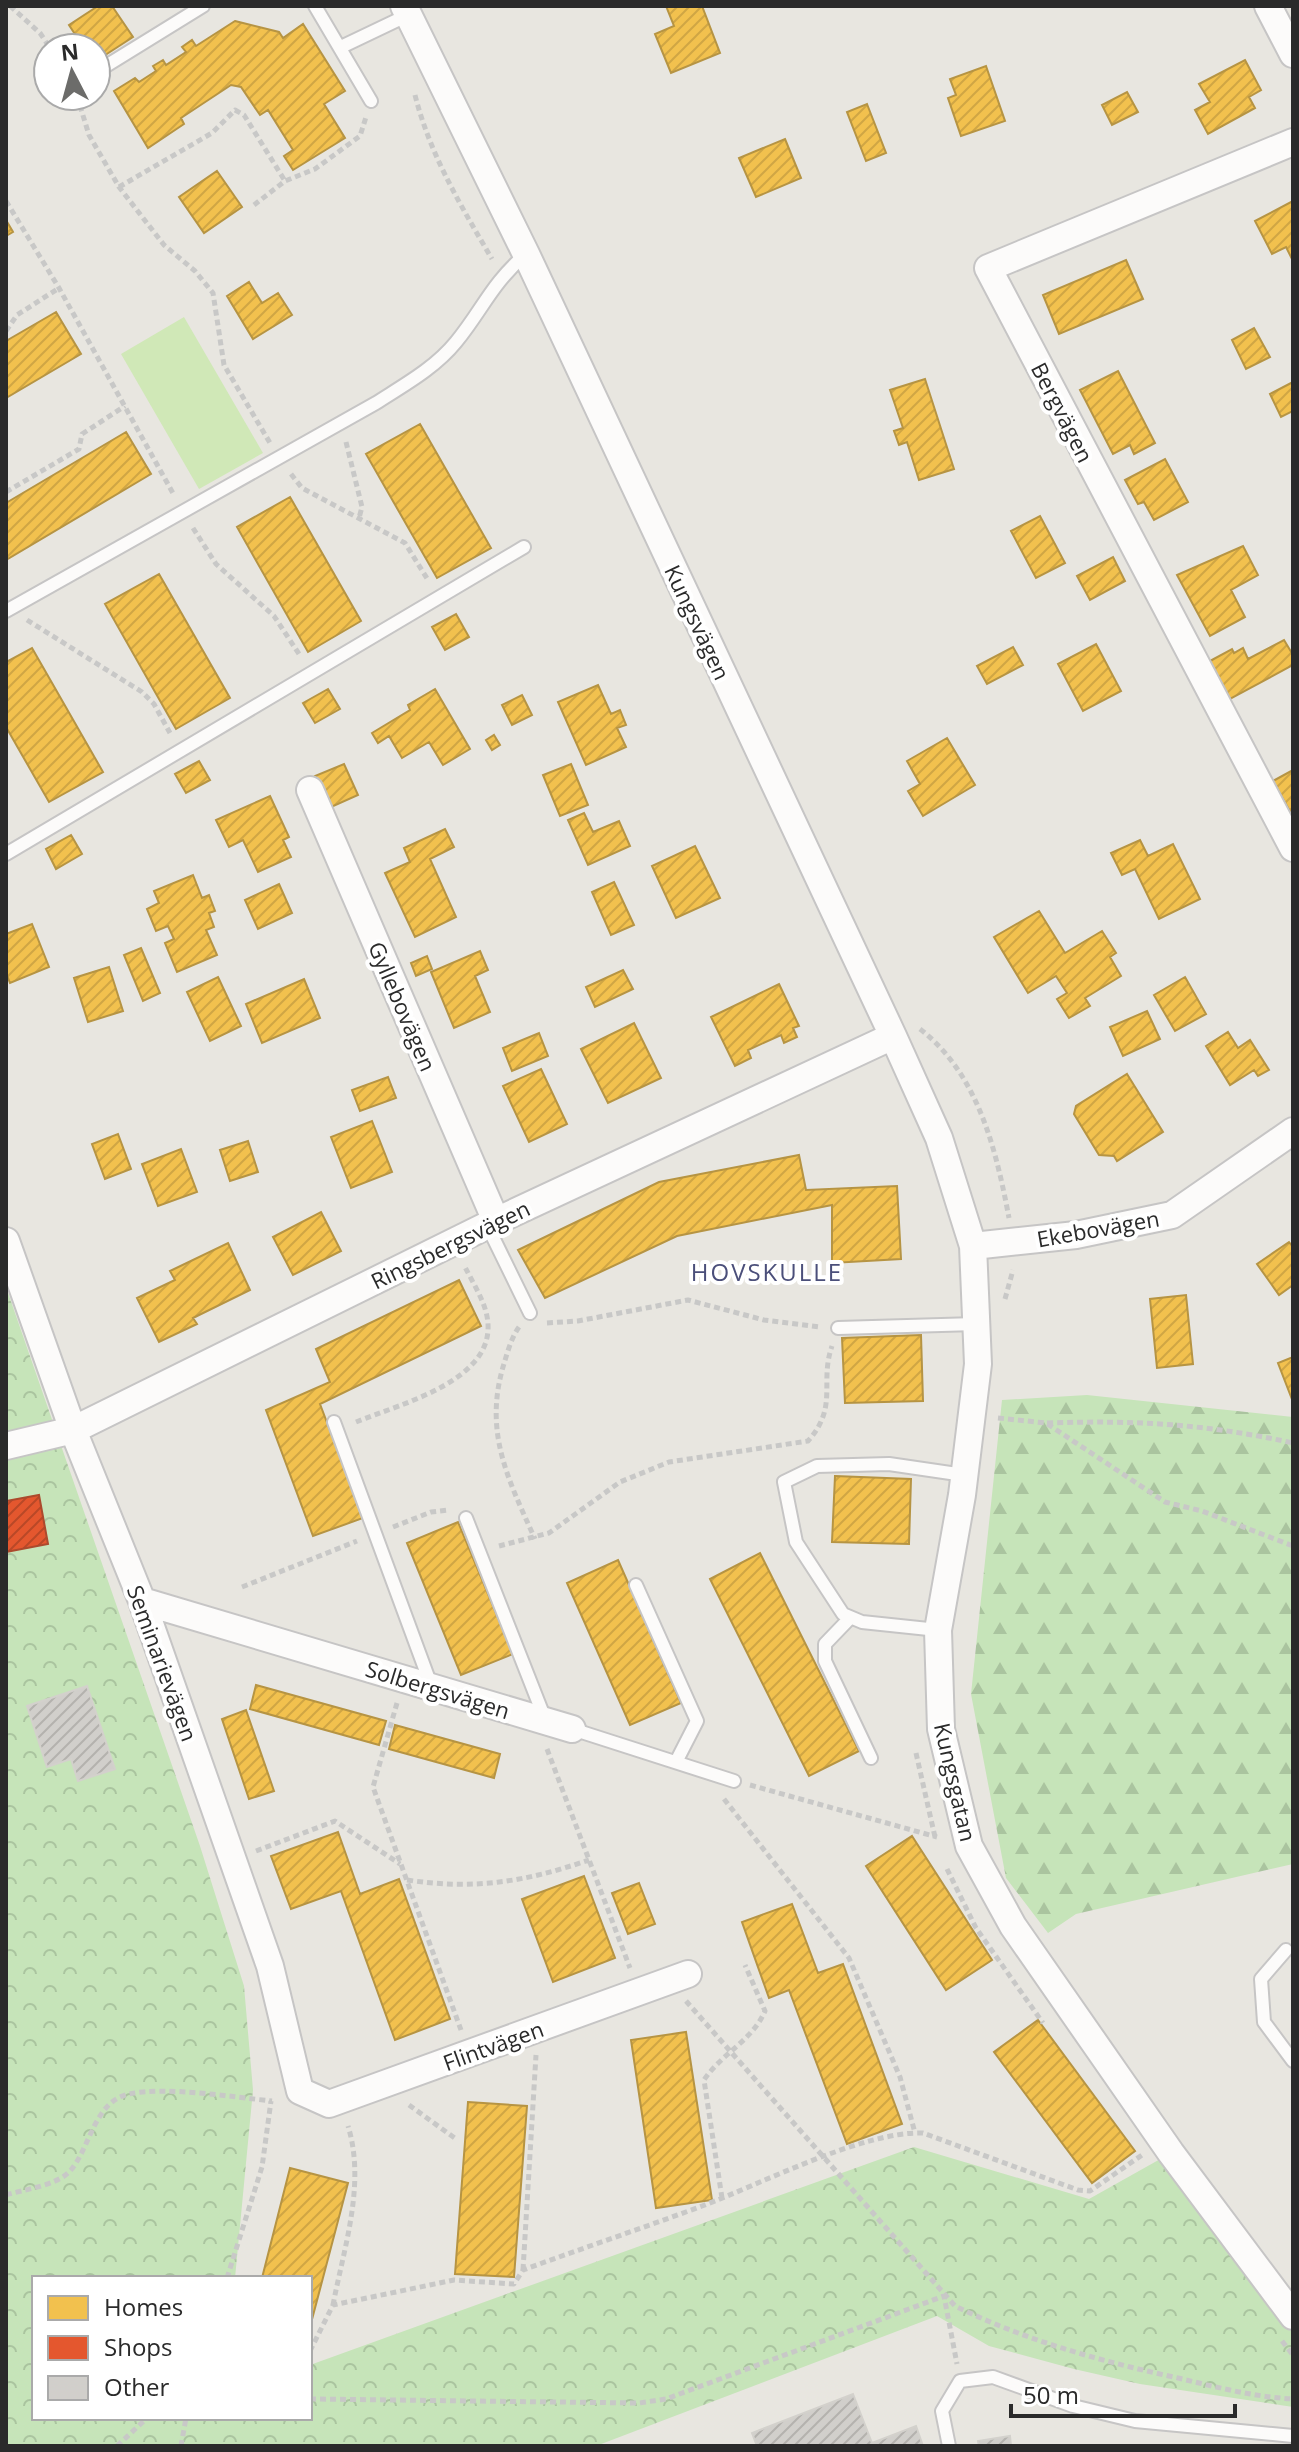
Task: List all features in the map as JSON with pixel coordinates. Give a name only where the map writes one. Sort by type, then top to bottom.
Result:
[{"type":"street","points":[[1268,6],[1293,54]]},
{"type":"street","name":"Kungsvägen","points":[[406,10],[902,1027],[973,1246]]},
{"type":"street","name":"Bergvägen","points":[[1293,142],[988,268],[1293,848]]},
{"type":"street","name":"Gyllebovägen","points":[[310,790],[491,1223]]},
{"type":"street","name":"Ringsbergsvägen","points":[[6,1446],[73,1430],[491,1223],[902,1027]]},
{"type":"street","name":"Ekebovägen","points":[[973,1246],[1076,1235],[1172,1215],[1293,1131]]},
{"type":"street","name":"Seminarievägen","points":[[6,1241],[73,1430],[142,1601],[270,1966],[300,2091]]},
{"type":"street","name":"Kungsgatan","points":[[973,1246],[978,1364],[964,1475],[938,1630],[941,1729],[969,1846],[1013,1926],[1153,2148],[1284,2323]]},
{"type":"street","name":"Solbergsvägen","points":[[142,1601],[572,1729]]},
{"type":"street","name":"Flintvägen","points":[[339,2101],[678,1977]]},
{"type":"street","points":[[300,2091],[329,2104],[339,2101]]},
{"type":"lane","points":[[112,62],[203,6]]},
{"type":"lane","points":[[315,6],[371,101]]},
{"type":"lane","points":[[341,47],[406,10]]},
{"type":"lane","points":[[7,610],[338,424],[433,366],[456,342],[504,273],[526,254]]},
{"type":"lane","points":[[6,854],[524,547]]},
{"type":"lane","points":[[491,1223],[530,1313]]},
{"type":"lane","points":[[838,1328],[976,1324]]},
{"type":"lane","points":[[335,1426],[432,1687]]},
{"type":"lane","points":[[938,1630],[850,1618],[843,1614],[796,1542],[784,1482],[817,1466],[889,1464],[964,1475]]},
{"type":"lane","points":[[466,1518],[540,1720]]},
{"type":"lane","points":[[636,1585],[697,1721],[676,1762]]},
{"type":"lane","points":[[850,1618],[825,1644],[825,1661],[871,1758]]},
{"type":"lane","name":"Solbergsvägen","points":[[572,1729],[734,1781]]},
{"type":"lane","points":[[1286,1950],[1261,1979],[1264,2022],[1293,2061]]},
{"type":"lane","points":[[949,2446],[942,2411],[960,2381],[993,2377],[1073,2406],[1135,2421],[1293,2436]]},
{"type":"path","points":[[12,8],[21,6]]},
{"type":"path","points":[[12,8],[39,32]]},
{"type":"path","points":[[413,85],[422,125],[439,165],[504,273]]},
{"type":"path","points":[[254,205],[285,181],[315,169],[360,136],[371,101]]},
{"type":"path","points":[[119,187],[212,133],[235,110],[244,115],[285,181]]},
{"type":"path","points":[[82,112],[89,135],[119,187],[164,245],[195,271],[213,293],[224,365],[279,457],[302,488],[405,543],[438,597]]},
{"type":"path","points":[[6,201],[59,288],[183,512],[216,564],[274,616],[309,674]]},
{"type":"path","points":[[6,331],[17,315],[59,288]]},
{"type":"path","points":[[6,492],[79,449],[82,434],[125,406]]},
{"type":"path","points":[[338,424],[362,507],[359,518]]},
{"type":"path","points":[[7,610],[115,672],[142,692],[154,704],[180,751]]},
{"type":"path","points":[[902,1027],[942,1046],[970,1088],[994,1148],[1017,1264],[1008,1280],[1005,1305]]},
{"type":"path","points":[[335,1426],[463,1376],[477,1361],[487,1337],[486,1313],[454,1242]]},
{"type":"path","points":[[477,1548],[535,1539],[549,1533],[620,1482],[669,1462],[808,1441],[822,1425],[829,1394],[829,1352],[838,1328],[764,1320],[688,1300],[578,1321],[548,1323],[530,1313],[516,1332],[504,1364],[494,1416],[508,1475],[535,1539]]},
{"type":"path","points":[[972,1415],[1046,1423],[1136,1420],[1220,1427],[1293,1443]]},
{"type":"path","points":[[1046,1423],[1165,1502],[1202,1511],[1293,1546]]},
{"type":"path","points":[[404,1679],[373,1787],[470,2053]]},
{"type":"path","points":[[540,1720],[638,1992]]},
{"type":"path","points":[[914,1742],[920,1781],[940,1850]]},
{"type":"path","points":[[701,1770],[849,1958],[900,2077],[915,2133]]},
{"type":"path","points":[[734,1781],[969,1846]]},
{"type":"path","points":[[233,1860],[335,1821],[401,1865]]},
{"type":"path","points":[[407,1880],[434,1884],[512,1883],[589,1860]]},
{"type":"path","points":[[945,1863],[976,1928],[997,1962],[1052,2035]]},
{"type":"path","points":[[722,2198],[704,2080],[731,2051],[757,2031],[765,2011],[745,1965]]},
{"type":"path","points":[[678,1977],[731,2051],[955,2306],[1007,2331],[1087,2358],[1262,2397],[1293,2399]]},
{"type":"path","points":[[333,2305],[454,2280],[514,2284],[523,2270],[538,2028]]},
{"type":"path","points":[[382,2085],[456,2139]]},
{"type":"path","points":[[6,2195],[59,2179],[70,2170],[102,2112],[126,2094],[187,2094],[272,2101],[300,2091]]},
{"type":"path","points":[[228,2276],[262,2167],[272,2101]]},
{"type":"path","points":[[312,2347],[333,2305],[357,2176],[355,2151],[339,2101]]},
{"type":"path","points":[[523,2270],[824,2158],[904,2132],[1090,2191],[1153,2148]]},
{"type":"path","points":[[1134,2143],[1153,2148]]},
{"type":"path","points":[[1152,2167],[1153,2148]]},
{"type":"path","points":[[944,2296],[960,2381]]},
{"type":"path","points":[[312,2399],[639,2403],[666,2399],[944,2296]]},
{"type":"path","points":[[1284,2323],[1293,2355]]},
{"type":"path","points":[[117,2446],[145,2420]]},
{"type":"path","points":[[181,2446],[186,2420]]},
{"type":"green space","points":[[184,317],[263,453],[199,489],[121,354]]},
{"type":"green space","points":[[6,1287],[200,1846],[244,1986],[253,2090],[235,2276],[32,2276],[32,2420],[312,2420],[312,2364],[914,2147],[1089,2199],[1171,2153],[1293,2317],[1293,2407],[1140,2384],[1074,2369],[989,2346],[937,2316],[596,2446],[6,2446]]},
{"type":"green space","points":[[1087,1395],[1293,1417],[1293,1864],[1076,1914],[1048,1933],[1006,1878],[971,1694],[1002,1400]]},
{"type":"building: Homes","points":[[98,6],[112,6],[133,37],[112,51],[112,32],[74,32],[69,25]]},
{"type":"building: Homes","points":[[666,6],[702,6],[720,53],[671,73],[655,34],[674,26]]},
{"type":"building: Homes","points":[[235,21],[279,32],[283,38],[303,24],[345,91],[324,104],[345,138],[293,170],[284,156],[293,150],[268,110],[260,115],[241,87],[231,85],[181,118],[184,124],[148,148],[114,91],[135,78],[139,82],[156,71],[153,66],[163,60],[166,65],[186,52],[182,47],[192,40],[196,46]]},
{"type":"building: Homes","points":[[1245,60],[1261,90],[1249,97],[1255,108],[1208,134],[1195,110],[1210,102],[1199,84]]},
{"type":"building: Homes","points":[[986,66],[1005,121],[961,136],[948,98],[956,95],[950,79]]},
{"type":"building: Homes","points":[[1127,92],[1138,112],[1112,125],[1102,105]]},
{"type":"building: Homes","points":[[867,104],[886,153],[866,161],[847,112]]},
{"type":"building: Homes","points":[[785,139],[801,178],[756,197],[739,158]]},
{"type":"building: Homes","points":[[217,171],[242,207],[204,233],[179,197]]},
{"type":"building: Homes","points":[[1293,201],[1293,261],[1286,247],[1272,254],[1255,221]]},
{"type":"building: Homes","points":[[6,220],[13,232],[6,236]]},
{"type":"building: Homes","points":[[1126,260],[1143,299],[1059,334],[1043,295]]},
{"type":"building: Homes","points":[[249,282],[262,303],[278,293],[292,315],[253,339],[227,296]]},
{"type":"building: Homes","points":[[56,312],[81,354],[6,398],[6,341]]},
{"type":"building: Homes","points":[[1254,328],[1270,357],[1246,369],[1232,340]]},
{"type":"building: Homes","points":[[1118,371],[1155,443],[1134,454],[1130,445],[1113,454],[1080,390]]},
{"type":"building: Homes","points":[[925,379],[954,469],[919,480],[907,442],[899,445],[894,431],[903,428],[890,390]]},
{"type":"building: Homes","points":[[1293,382],[1293,411],[1281,417],[1270,394]]},
{"type":"building: Homes","points":[[420,424],[491,548],[437,578],[366,454]]},
{"type":"building: Homes","points":[[126,432],[151,474],[6,560],[6,503]]},
{"type":"building: Homes","points":[[1165,459],[1188,502],[1154,520],[1144,502],[1138,504],[1125,480]]},
{"type":"building: Homes","points":[[290,497],[361,621],[308,652],[237,527]]},
{"type":"building: Homes","points":[[1040,516],[1065,563],[1036,578],[1011,531]]},
{"type":"building: Homes","points":[[1243,546],[1258,575],[1231,590],[1245,617],[1210,636],[1177,575]]},
{"type":"building: Homes","points":[[1113,557],[1125,581],[1090,600],[1077,576]]},
{"type":"building: Homes","points":[[159,574],[230,698],[176,729],[105,604]]},
{"type":"building: Homes","points":[[456,614],[469,637],[445,650],[432,627]]},
{"type":"building: Homes","points":[[1284,640],[1293,655],[1293,665],[1230,699],[1210,661],[1232,649],[1234,653],[1243,648],[1248,659]]},
{"type":"building: Homes","points":[[1096,644],[1121,691],[1083,711],[1058,664]]},
{"type":"building: Homes","points":[[1013,647],[1023,665],[987,684],[977,666]]},
{"type":"building: Homes","points":[[32,648],[103,772],[49,802],[6,727],[6,662]]},
{"type":"building: Homes","points":[[598,685],[611,714],[620,710],[626,725],[617,728],[626,747],[586,765],[558,702]]},
{"type":"building: Homes","points":[[328,689],[340,709],[315,723],[303,703]]},
{"type":"building: Homes","points":[[435,689],[470,749],[443,765],[429,742],[402,758],[389,736],[378,743],[372,733],[410,710],[408,705]]},
{"type":"building: Homes","points":[[522,695],[532,715],[512,725],[502,705]]},
{"type":"building: Homes","points":[[494,735],[500,745],[492,750],[486,740]]},
{"type":"building: Homes","points":[[947,738],[975,785],[923,816],[908,791],[920,784],[907,761]]},
{"type":"building: Homes","points":[[199,761],[210,780],[186,793],[175,774]]},
{"type":"building: Homes","points":[[344,764],[358,795],[329,808],[315,776]]},
{"type":"building: Homes","points":[[571,764],[588,805],[560,816],[543,775]]},
{"type":"building: Homes","points":[[1293,770],[1293,817],[1273,781]]},
{"type":"building: Homes","points":[[270,796],[289,837],[283,840],[291,857],[258,872],[243,840],[229,847],[216,820]]},
{"type":"building: Homes","points":[[584,813],[593,832],[619,821],[630,846],[588,865],[568,820]]},
{"type":"building: Homes","points":[[445,829],[454,847],[430,859],[456,917],[415,937],[385,873],[410,862],[404,848]]},
{"type":"building: Homes","points":[[71,835],[82,854],[56,869],[46,849]]},
{"type":"building: Homes","points":[[1140,840],[1148,856],[1173,844],[1200,899],[1159,919],[1135,869],[1122,875],[1111,853]]},
{"type":"building: Homes","points":[[695,846],[720,898],[676,918],[652,866]]},
{"type":"building: Homes","points":[[193,875],[202,898],[209,895],[215,911],[209,913],[214,927],[206,930],[217,955],[177,972],[165,943],[174,939],[168,926],[156,931],[147,909],[159,903],[154,891]]},
{"type":"building: Homes","points":[[614,882],[634,925],[611,935],[592,892]]},
{"type":"building: Homes","points":[[279,884],[292,913],[258,929],[245,900]]},
{"type":"building: Homes","points":[[1039,911],[1065,953],[1102,931],[1116,953],[1110,957],[1121,976],[1085,998],[1090,1006],[1069,1018],[1057,999],[1067,993],[1056,976],[1028,993],[994,937]]},
{"type":"building: Homes","points":[[32,924],[49,967],[10,983],[6,973],[6,934]]},
{"type":"building: Homes","points":[[141,948],[160,993],[143,1001],[124,955]]},
{"type":"building: Homes","points":[[480,951],[488,970],[475,976],[490,1012],[454,1028],[431,972]]},
{"type":"building: Homes","points":[[427,956],[432,969],[416,976],[411,963]]},
{"type":"building: Homes","points":[[109,967],[123,1011],[88,1022],[74,978]]},
{"type":"building: Homes","points":[[623,970],[633,989],[595,1007],[586,987]]},
{"type":"building: Homes","points":[[218,977],[241,1026],[210,1041],[187,992]]},
{"type":"building: Homes","points":[[1185,977],[1206,1014],[1175,1031],[1154,995]]},
{"type":"building: Homes","points":[[304,979],[320,1018],[262,1043],[246,1004]]},
{"type":"building: Homes","points":[[779,984],[799,1026],[793,1028],[797,1037],[784,1043],[781,1035],[748,1050],[751,1058],[735,1066],[711,1017]]},
{"type":"building: Homes","points":[[1147,1011],[1160,1039],[1123,1056],[1110,1027]]},
{"type":"building: Homes","points":[[634,1023],[661,1078],[608,1103],[581,1049]]},
{"type":"building: Homes","points":[[1228,1032],[1238,1048],[1250,1040],[1269,1070],[1258,1076],[1254,1070],[1230,1085],[1206,1046]]},
{"type":"building: Homes","points":[[539,1033],[548,1056],[512,1071],[503,1048]]},
{"type":"building: Homes","points":[[541,1069],[567,1124],[529,1142],[503,1086]]},
{"type":"building: Homes","points":[[1127,1074],[1163,1132],[1117,1161],[1114,1156],[1099,1155],[1074,1114],[1076,1106]]},
{"type":"building: Homes","points":[[388,1077],[396,1098],[360,1111],[352,1090]]},
{"type":"building: Homes","points":[[372,1121],[392,1172],[351,1188],[331,1137]]},
{"type":"building: Homes","points":[[118,1134],[131,1169],[105,1179],[92,1144]]},
{"type":"building: Homes","points":[[248,1141],[258,1172],[230,1181],[220,1150]]},
{"type":"building: Homes","points":[[181,1149],[197,1192],[158,1206],[142,1164]]},
{"type":"building: Homes","points":[[799,1155],[806,1190],[897,1186],[901,1259],[832,1263],[832,1205],[677,1236],[545,1298],[518,1250],[659,1182]]},
{"type":"building: Homes","points":[[321,1212],[341,1251],[293,1275],[273,1237]]},
{"type":"building: Homes","points":[[1289,1242],[1293,1247],[1293,1285],[1279,1295],[1257,1264]]},
{"type":"building: Homes","points":[[228,1243],[250,1290],[193,1318],[197,1324],[159,1342],[137,1298],[175,1280],[170,1271]]},
{"type":"building: Homes","points":[[459,1280],[481,1326],[320,1404],[363,1518],[313,1536],[266,1410],[330,1382],[316,1349]]},
{"type":"building: Homes","points":[[1186,1295],[1193,1364],[1157,1368],[1150,1299]]},
{"type":"building: Homes","points":[[921,1335],[923,1401],[845,1403],[842,1338]]},
{"type":"building: Homes","points":[[1293,1357],[1293,1402],[1278,1363]]},
{"type":"building: Homes","points":[[835,1476],[911,1479],[909,1544],[832,1542]]},
{"type":"building: Homes","points":[[458,1522],[513,1654],[461,1675],[407,1543]]},
{"type":"building: Homes","points":[[760,1553],[859,1751],[809,1776],[710,1579]]},
{"type":"building: Homes","points":[[618,1560],[681,1703],[630,1725],[567,1583]]},
{"type":"building: Homes","points":[[256,1685],[386,1721],[379,1745],[250,1709]]},
{"type":"building: Homes","points":[[246,1710],[274,1791],[249,1799],[222,1719]]},
{"type":"building: Homes","points":[[395,1725],[500,1754],[494,1778],[389,1749]]},
{"type":"building: Homes","points":[[338,1832],[360,1894],[399,1879],[450,2019],[395,2040],[341,1891],[291,1909],[271,1856]]},
{"type":"building: Homes","points":[[912,1836],[992,1960],[946,1990],[866,1866]]},
{"type":"building: Homes","points":[[584,1876],[615,1958],[553,1982],[522,1899]]},
{"type":"building: Homes","points":[[639,1883],[655,1924],[628,1934],[612,1893]]},
{"type":"building: Homes","points":[[792,1904],[818,1973],[843,1964],[902,2124],[847,2144],[789,1990],[769,1998],[742,1922]]},
{"type":"building: Homes","points":[[1038,2020],[1135,2151],[1092,2183],[994,2052]]},
{"type":"building: Homes","points":[[686,2032],[712,2200],[656,2208],[631,2040]]},
{"type":"building: Homes","points":[[468,2102],[527,2106],[514,2277],[455,2274]]},
{"type":"building: Homes","points":[[290,2168],[348,2183],[312,2319],[312,2276],[263,2276]]},
{"type":"building: Shops","points":[[39,1495],[48,1544],[6,1552],[6,1501]]},
{"type":"building: Other","points":[[87,1686],[115,1769],[78,1781],[71,1759],[47,1767],[27,1706]]},
{"type":"building: Other","points":[[853,2394],[872,2443],[916,2426],[923,2446],[757,2446],[752,2433]]},
{"type":"building: Other","points":[[1010,2436],[1011,2446],[979,2446],[978,2441]]},
{"type":"district","name":"HOVSKULLE","points":[[767,1271]]}]
